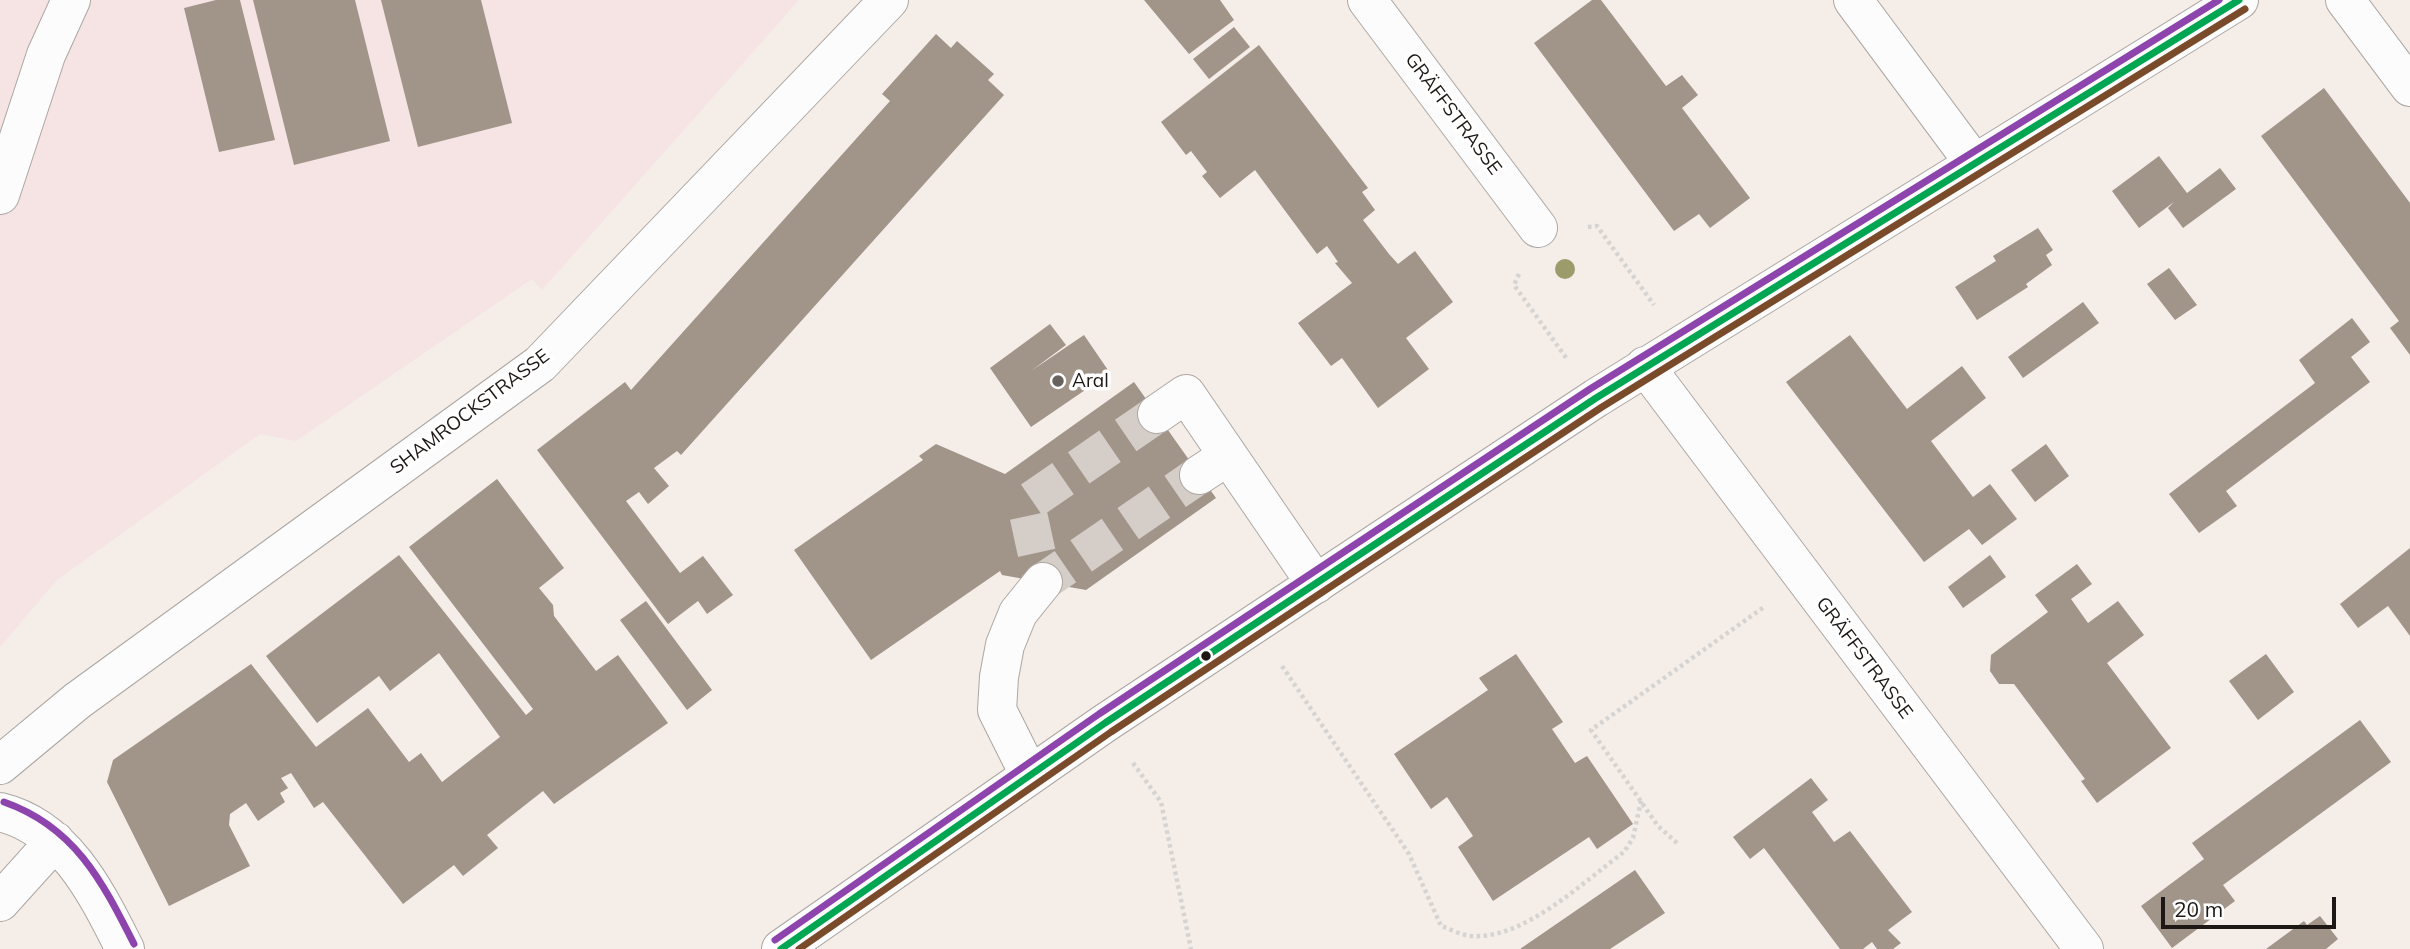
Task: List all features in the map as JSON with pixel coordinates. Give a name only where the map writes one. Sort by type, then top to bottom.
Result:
[{"type":"street","points":[[0,195],[46,55],[71,0]]},
{"type":"street","name":"SHAMROCKSTRASSE","points":[[0,765],[77,701],[540,364],[888,0]]},
{"type":"street","name":"GRÄFFSTRASSE","points":[[1367,0],[1538,228]]},
{"type":"street","points":[[1853,0],[1974,163]]},
{"type":"street","points":[[781,949],[1029,774],[1596,397],[2239,0]]},
{"type":"street","points":[[2346,0],[2410,87]]},
{"type":"street","name":"GRÄFFSTRASSE","points":[[1645,366],[2084,949]]},
{"type":"street","points":[[1157,414],[1186,394],[1214,466],[1316,584]]},
{"type":"street","points":[[1029,774],[997,710],[999,677],[1005,645],[1018,613],[1043,582]]},
{"type":"street","points":[[0,812],[34,825],[55,841],[99,900],[125,949]]},
{"type":"street","points":[[0,902],[55,841]]},
{"type":"path","points":[[1597,226],[1681,343]]},
{"type":"path","points":[[1514,285],[1596,397]]},
{"type":"path","points":[[1677,843],[1658,826],[1591,730],[1805,579]]},
{"type":"path","points":[[1254,625],[1409,853],[1441,926],[1470,936],[1496,935],[1519,928],[1624,852],[1633,838],[1641,801]]},
{"type":"path","points":[[1105,723],[1161,802],[1191,949]]},
{"type":"shaded area","points":[[0,0],[799,0],[542,290],[532,279],[296,441],[260,434],[57,580],[0,647]]},
{"type":"building","points":[[216,0],[240,0],[275,140],[219,152],[184,8]]},
{"type":"building","points":[[253,0],[355,0],[390,141],[294,165]]},
{"type":"building","points":[[381,0],[481,0],[512,123],[418,147]]},
{"type":"building","points":[[1144,0],[1220,0],[1234,20],[1189,54]]},
{"type":"building","points":[[1592,0],[1601,0],[1666,86],[1682,75],[1698,95],[1682,108],[1750,198],[1710,228],[1699,214],[1674,231],[1534,43]]},
{"type":"building","points":[[1234,27],[1250,47],[1209,79],[1193,59]]},
{"type":"building","points":[[936,34],[951,48],[957,41],[994,74],[988,80],[1004,95],[681,455],[677,451],[654,468],[669,486],[648,504],[639,492],[626,501],[680,573],[703,556],[733,595],[707,614],[698,601],[668,624],[537,450],[625,382],[631,390],[890,101],[882,94]]},
{"type":"building","points":[[1259,45],[1368,188],[1362,192],[1375,210],[1363,220],[1398,264],[1415,251],[1453,302],[1406,338],[1429,369],[1378,408],[1342,358],[1331,366],[1298,323],[1352,283],[1335,263],[1338,262],[1327,246],[1317,254],[1255,170],[1220,198],[1202,176],[1207,172],[1191,151],[1186,155],[1161,122]]},
{"type":"building","points":[[2324,88],[2410,203],[2410,355],[2390,328],[2399,321],[2261,136]]},
{"type":"building","points":[[2159,156],[2187,193],[2220,168],[2236,189],[2183,228],[2168,208],[2174,202],[2139,228],[2112,191]]},
{"type":"building","points":[[2038,228],[2053,250],[2046,255],[2052,265],[2026,284],[2028,287],[1977,320],[1955,287],[1996,261],[1993,256]]},
{"type":"building","points":[[2169,268],[2197,305],[2175,320],[2147,284]]},
{"type":"building","points":[[2083,302],[2099,323],[2023,378],[2008,357]]},
{"type":"building","points":[[2352,318],[2370,342],[2351,357],[2370,382],[2226,491],[2237,506],[2199,533],[2169,494],[2315,383],[2299,360]]},
{"type":"building","name":"Aral","points":[[1050,324],[1066,345],[1031,371],[1084,335],[1110,373],[1031,427],[990,368]]},
{"type":"building","points":[[1850,335],[1907,409],[1962,366],[1986,398],[1931,441],[1973,497],[1990,484],[2017,519],[1982,545],[1969,529],[1924,562],[1786,382]]},
{"type":"building","points":[[1134,382],[1216,498],[1086,590],[1002,575],[1000,571],[871,660],[794,550],[923,460],[919,456],[936,444],[1005,474]]},
{"type":"building","points":[[2046,444],[2069,476],[2035,502],[2011,470]]},
{"type":"building","points":[[497,479],[564,568],[539,588],[553,605],[554,616],[596,671],[618,655],[668,723],[554,804],[543,791],[487,835],[498,848],[463,876],[454,865],[403,904],[323,802],[314,808],[291,773],[281,778],[288,788],[280,793],[285,802],[258,821],[246,803],[230,814],[229,825],[250,866],[169,906],[107,782],[113,760],[251,664],[316,747],[368,708],[409,762],[421,753],[442,782],[500,737],[439,653],[390,691],[379,676],[317,723],[266,656],[399,555],[526,715],[533,709],[409,547]]},
{"type":"building","points":[[2410,548],[2410,636],[2388,606],[2358,628],[2340,604]]},
{"type":"building","points":[[1990,555],[2006,577],[1963,608],[1948,587]]},
{"type":"building","points":[[2077,564],[2092,584],[2071,599],[2088,623],[2118,601],[2144,635],[2107,663],[2171,748],[2097,803],[2081,781],[2085,779],[2014,684],[1999,684],[1990,671],[1991,655],[2048,612],[2035,595]]},
{"type":"building","points":[[646,601],[712,690],[687,710],[620,620]]},
{"type":"building","points":[[1516,654],[1563,722],[1552,729],[1575,763],[1587,756],[1633,824],[1597,849],[1589,837],[1493,901],[1458,847],[1473,836],[1447,797],[1431,809],[1394,754],[1488,690],[1479,678]]},
{"type":"building","points":[[2266,654],[2294,692],[2258,720],[2229,681]]},
{"type":"building","points":[[2360,720],[2391,762],[2223,885],[2235,901],[2172,948],[2141,906],[2204,859],[2192,843]]},
{"type":"building","points":[[1811,778],[1828,800],[1812,812],[1834,842],[1850,831],[1912,912],[1888,930],[1901,943],[1893,949],[1877,949],[1872,942],[1863,949],[1840,949],[1764,848],[1750,859],[1733,837]]},
{"type":"building","points":[[1635,870],[1665,913],[1610,949],[1520,949]]},
{"type":"building","points":[[2320,916],[2338,939],[2326,949],[2266,949],[2304,921],[2307,925]]},
{"type":"tunnel","points":[[1157,414],[1026,504],[1043,582],[1199,475]]},
{"type":"transit line","points":[[775,940],[1099,714],[1590,389],[2219,0]]},
{"type":"transit line","points":[[781,949],[1105,723],[1596,398],[2239,0]]},
{"type":"transit line","points":[[799,949],[1111,732],[1602,407],[2245,9]]},
{"type":"transit line","points":[[4,802],[29,813],[68,841],[98,878],[134,944]]},
{"type":"place","name":"Aral","points":[[1058,381]]}]
